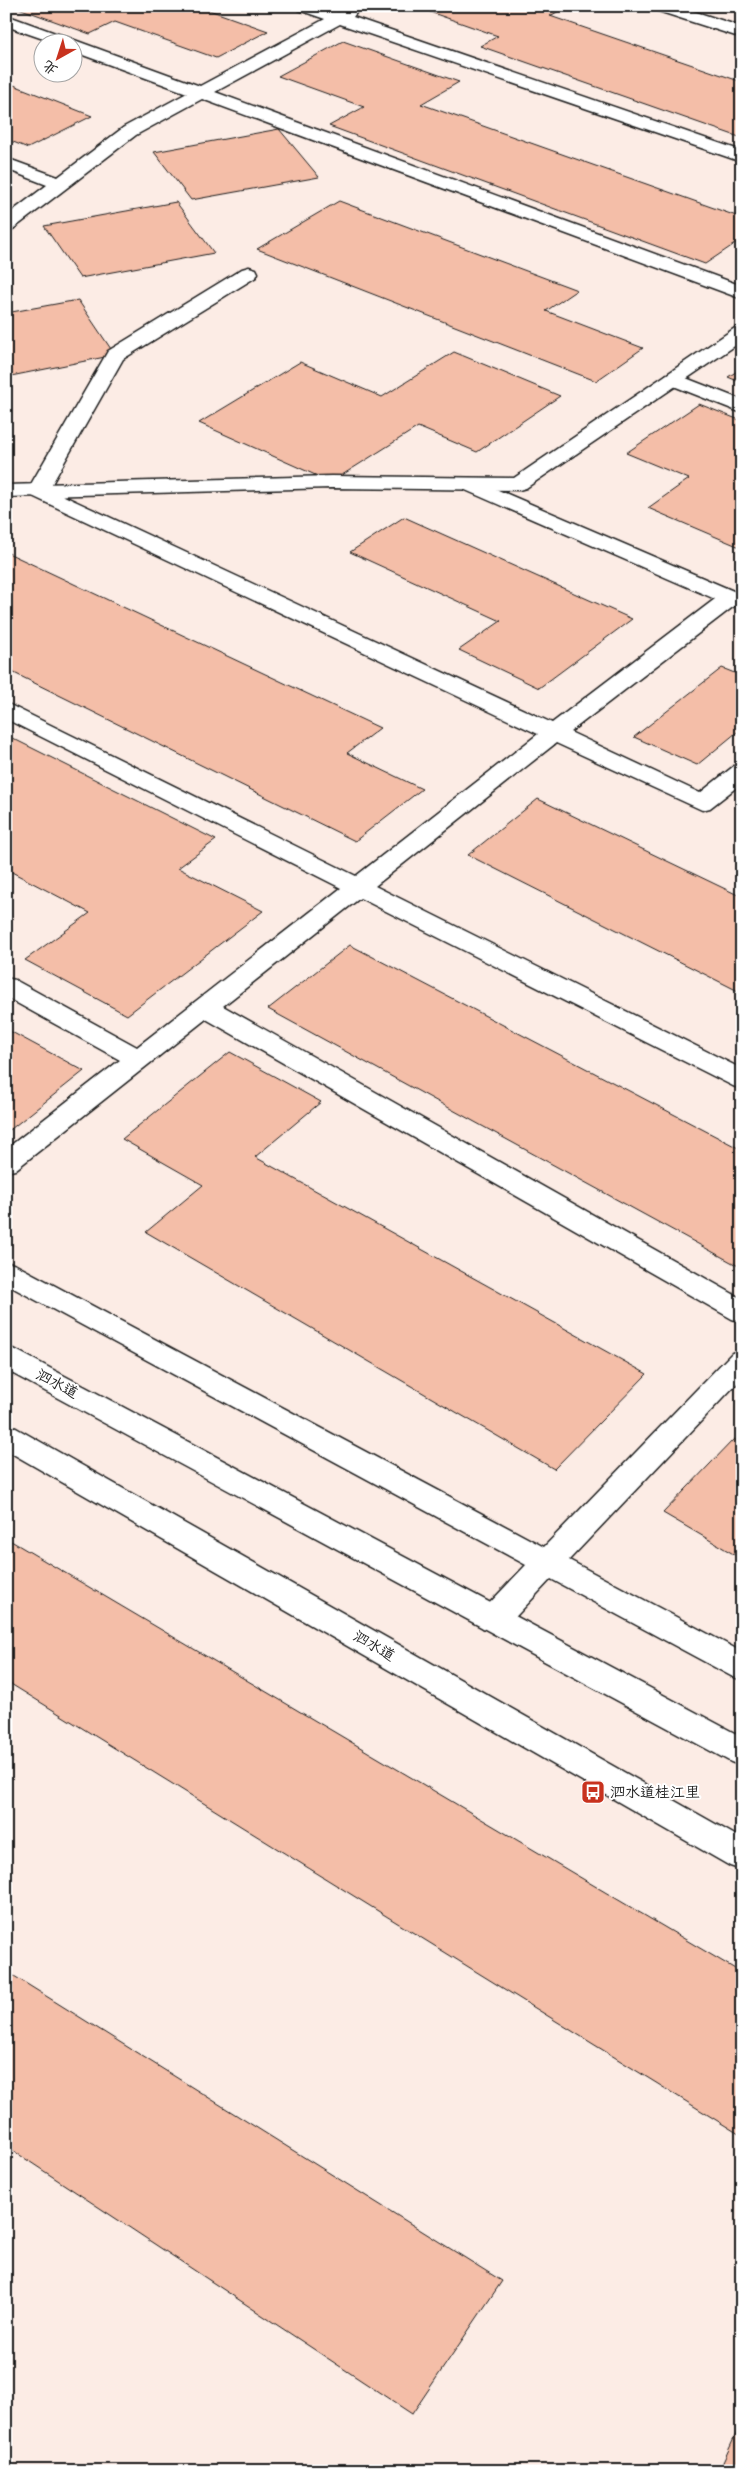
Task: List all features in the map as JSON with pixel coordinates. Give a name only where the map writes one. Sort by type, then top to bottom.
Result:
[{"type":"street","points":[[304,6],[742,157]]},
{"type":"street","points":[[6,225],[130,131],[360,6]]},
{"type":"street","points":[[661,6],[742,33]]},
{"type":"street","points":[[6,20],[39,32]]},
{"type":"street","points":[[82,49],[742,293]]},
{"type":"street","points":[[6,163],[60,184]]},
{"type":"street","points":[[37,490],[115,355],[249,273]]},
{"type":"street","points":[[6,491],[331,482],[470,485],[519,484],[742,332]]},
{"type":"street","points":[[672,379],[742,407]]},
{"type":"street","points":[[470,485],[736,600]]},
{"type":"street","points":[[37,490],[702,804],[742,771]]},
{"type":"street","points":[[6,1163],[554,734],[736,600]]},
{"type":"street","points":[[6,710],[742,1080]]},
{"type":"street","points":[[6,986],[139,1059]]},
{"type":"street","points":[[206,1007],[742,1312]]},
{"type":"street","points":[[6,1272],[546,1564],[742,1667]]},
{"type":"street","name":"泗水道","points":[[6,1357],[742,1753]]},
{"type":"street","points":[[494,1619],[742,1360]]},
{"type":"street","name":"泗水道","points":[[6,1436],[742,1856]]},
{"type":"building","points":[[13,6],[198,6],[268,31],[216,58],[115,22],[90,34]]},
{"type":"building","points":[[413,6],[568,6],[550,16],[742,82],[742,138],[480,46],[498,36]]},
{"type":"building","points":[[343,41],[459,82],[421,104],[742,218],[742,239],[705,264],[329,126],[364,107],[278,76]]},
{"type":"building","points":[[6,82],[92,116],[28,148],[6,139]]},
{"type":"building","points":[[279,129],[319,177],[191,200],[154,152]]},
{"type":"building","points":[[339,201],[577,290],[546,311],[643,348],[596,381],[257,249]]},
{"type":"building","points":[[176,202],[214,253],[80,278],[44,226]]},
{"type":"building","points":[[78,300],[115,355],[6,377],[6,313]]},
{"type":"building","points":[[454,352],[560,396],[477,452],[418,427],[331,482],[199,423],[300,362],[382,397]]},
{"type":"building","points":[[742,368],[742,383],[728,377]]},
{"type":"building","points":[[699,404],[742,421],[742,548],[648,508],[689,479],[626,453]]},
{"type":"building","points":[[404,517],[632,619],[539,688],[459,650],[501,621],[350,552]]},
{"type":"building","points":[[6,552],[380,728],[347,753],[422,789],[355,841],[6,669]]},
{"type":"building","points":[[722,668],[742,676],[742,728],[697,765],[634,737]]},
{"type":"building","points":[[6,735],[216,840],[178,868],[263,911],[127,1015],[25,960],[90,913],[6,869]]},
{"type":"building","points":[[538,799],[742,897],[742,993],[468,855]]},
{"type":"building","points":[[350,945],[742,1150],[742,1268],[268,1009]]},
{"type":"building","points":[[6,1029],[84,1071],[6,1133]]},
{"type":"building","points":[[230,1052],[321,1102],[255,1157],[647,1374],[554,1469],[146,1232],[203,1185],[122,1139]]},
{"type":"building","points":[[734,1439],[742,1444],[742,1559],[663,1513]]},
{"type":"building","points":[[6,1538],[742,1973],[742,2136],[6,1681]]},
{"type":"building","points":[[6,1971],[502,2281],[412,2414],[6,2146]]},
{"type":"building","points":[[742,2421],[742,2471],[719,2471]]},
{"type":"place","name":"泗水道桂江里","points":[[593,1792]]}]
